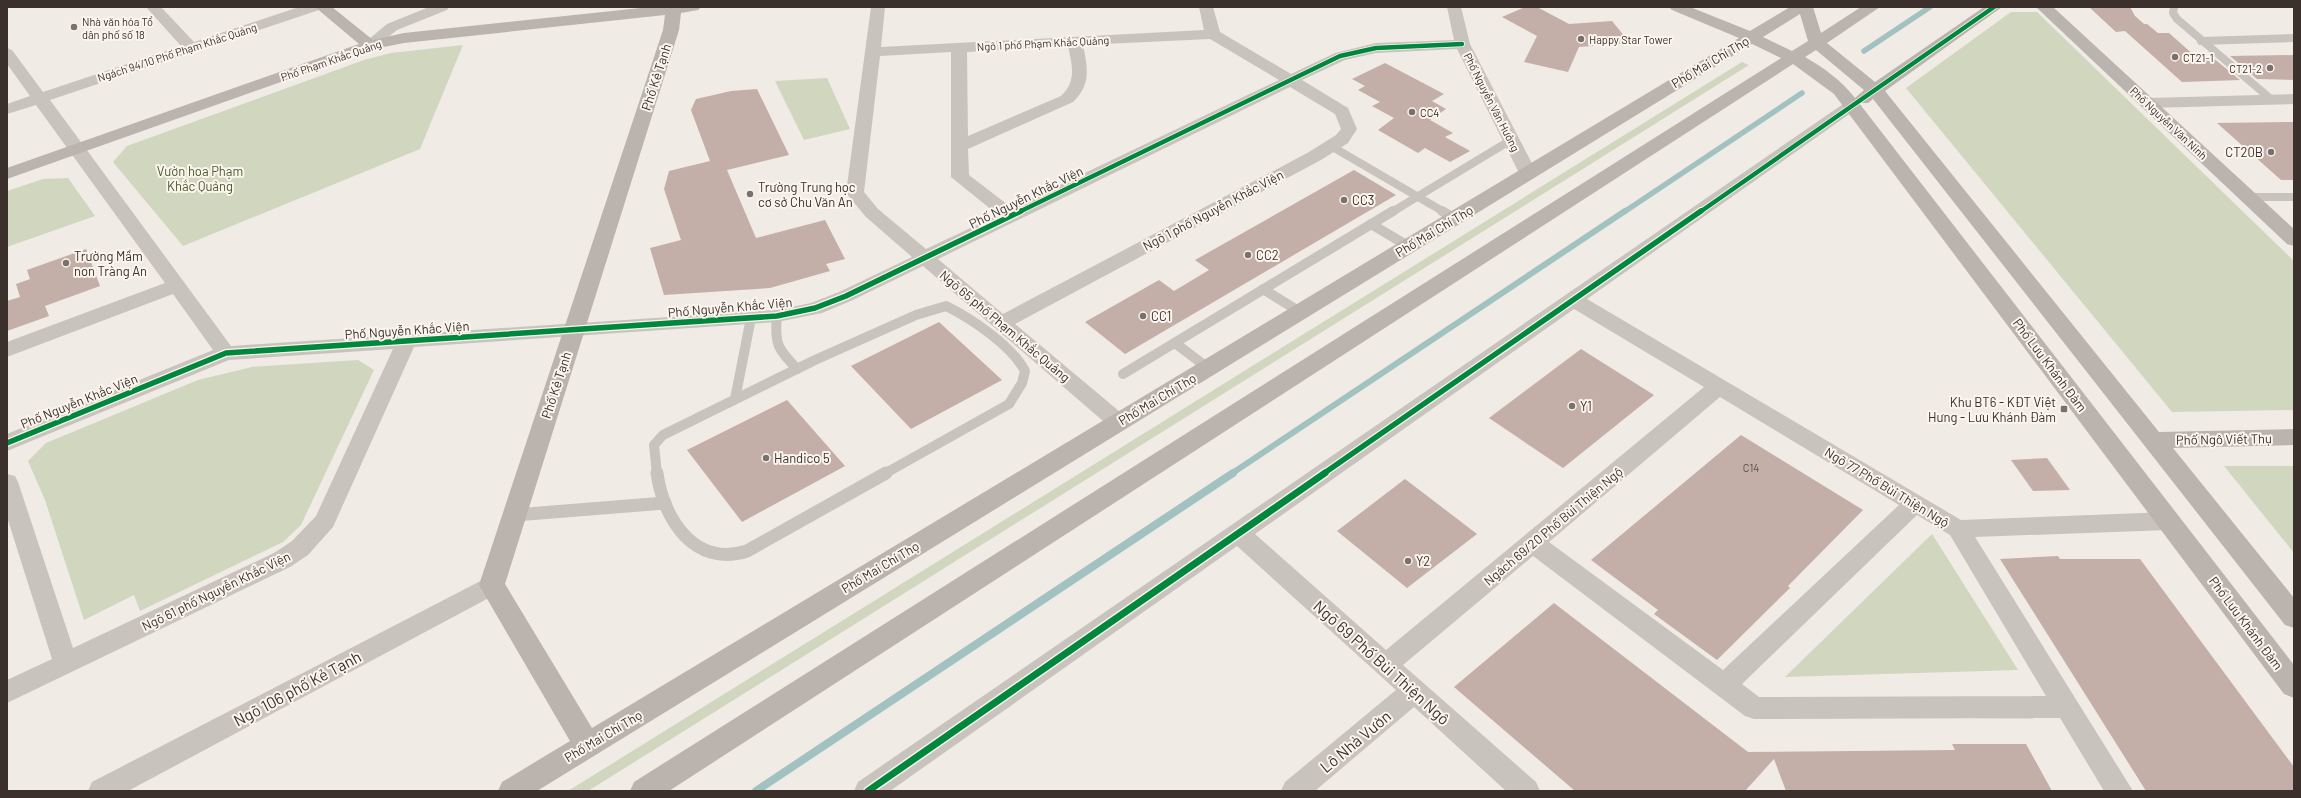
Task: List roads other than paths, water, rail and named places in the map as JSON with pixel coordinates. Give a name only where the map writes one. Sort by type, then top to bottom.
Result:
[{"type":"street","points":[[154,7],[191,48]]},
{"type":"street","name":"Ngách 94/10 Phố Phạm Khắc Quảng","points":[[7,109],[314,7]]},
{"type":"street","points":[[323,7],[370,45],[392,27],[442,7]]},
{"type":"street","name":"Phố Phạm Khắc Quảng","points":[[7,174],[370,45],[404,38],[680,7]]},
{"type":"street","name":"Phố Kẻ Tạnh","points":[[492,585],[671,30],[680,7]]},
{"type":"street","name":"Ngõ 65 phố Phạm Khắc Quảng","points":[[878,7],[855,193],[872,213],[1118,422]]},
{"type":"street","points":[[1206,7],[1213,34],[1290,81]]},
{"type":"street","name":"Phố Nguyễn Văn Hưởng","points":[[1454,7],[1462,44],[1528,173]]},
{"type":"street","name":"Phố Lưu Khánh Đàm","points":[[1677,7],[1750,38],[1794,23],[1813,68],[1833,83],[1852,105],[2294,686]]},
{"type":"street","name":"Phố Mai Chí Thọ","points":[[1794,23],[1816,42],[1872,7]]},
{"type":"street","points":[[868,791],[1994,7]]},
{"type":"street","name":"Phố Nguyễn Văn Ninh","points":[[2044,7],[2294,240]]},
{"type":"street","points":[[1794,23],[1875,90],[2294,617]]},
{"type":"street","name":"Phố Mai Chí Thọ","points":[[512,791],[1750,38],[1794,23]]},
{"type":"street","name":"Phố Mai Chí Thọ","points":[[644,791],[1794,23]]},
{"type":"street","name":"Ngõ 1 phố Phạm Khắc Quảng","points":[[872,52],[1213,34]]},
{"type":"street","points":[[960,146],[1067,99],[1076,92],[1081,75],[1075,41]]},
{"type":"street","name":"Phố Nguyễn Khắc Viện","points":[[7,443],[226,353],[751,318],[777,316],[815,308],[836,300],[925,258],[1340,56],[1361,50],[1462,44]]},
{"type":"street","points":[[960,47],[960,177],[1011,216]]},
{"type":"street","points":[[7,53],[226,353]]},
{"type":"street","name":"Ngõ 1 phố Nguyễn Khắc Viện","points":[[1001,323],[1342,139],[1349,129],[1342,111],[1313,92],[1290,81]]},
{"type":"street","points":[[2148,103],[2294,99]]},
{"type":"street","points":[[7,350],[177,286]]},
{"type":"street","name":"Ngõ 77 Phố Bùi Thiện Ngộ","points":[[1574,300],[1958,529],[2119,791]]},
{"type":"street","name":"Ngõ 61 phố Nguyễn Khắc Viện","points":[[7,692],[282,560],[305,544],[325,521],[407,341]]},
{"type":"street","name":"Ngách 69/20 Phố Bùi Thiện Ngộ","points":[[1386,665],[1719,386]]},
{"type":"street","name":"Phố Ngô Viết Thụ","points":[[2153,440],[2294,437]]},
{"type":"street","points":[[7,482],[66,664]]},
{"type":"street","points":[[1724,685],[1915,503]]},
{"type":"street","points":[[1958,529],[2169,521]]},
{"type":"street","name":"Ngõ 69 Phố Bùi Thiện Ngô","points":[[1238,533],[1526,791]]},
{"type":"street","points":[[1533,543],[1754,708],[2068,708]]},
{"type":"street","points":[[492,585],[587,745]]},
{"type":"street","name":"Ngõ 106 phố Kẻ Tạnh","points":[[102,791],[492,585]]},
{"type":"street","name":"Lô Nhà Vườn","points":[[1295,791],[1414,691]]},
{"type":"lane","points":[[2174,7],[2173,13],[2177,19],[2272,100]]},
{"type":"lane","points":[[2201,41],[2294,38]]},
{"type":"lane","points":[[1123,374],[1511,140]]},
{"type":"lane","points":[[1331,146],[1454,218]]},
{"type":"lane","points":[[2249,198],[2294,197]]},
{"type":"lane","points":[[1371,224],[1408,246]]},
{"type":"lane","points":[[1263,289],[1300,312]]},
{"type":"lane","points":[[946,306],[975,324],[1016,356],[1025,371],[1013,397],[1004,407],[747,551],[741,553],[709,552],[696,547],[679,532],[667,513],[656,468],[654,445],[657,440],[735,399],[797,369],[916,315],[946,306]]},
{"type":"lane","points":[[777,316],[774,336],[775,345],[797,369]]},
{"type":"lane","points":[[735,399],[751,318]]},
{"type":"lane","points":[[1175,343],[1208,368]]},
{"type":"lane","points":[[514,515],[665,503]]},
{"type":"waterway","points":[[1864,51],[1930,7]]},
{"type":"waterway","points":[[1624,212],[1802,93]]},
{"type":"waterway","points":[[1231,474],[1625,211]]},
{"type":"waterway","points":[[756,791],[1233,473]]},
{"type":"place","name":"Nhà văn hóa Tổ dân phố số 18","points":[[74,27]]},
{"type":"place","name":"Happy Star Tower","points":[[1581,39]]},
{"type":"place","name":"CT21-1","points":[[2175,57]]},
{"type":"place","name":"CT21-2","points":[[2270,68]]},
{"type":"place","name":"CC4","points":[[1412,112]]},
{"type":"place","name":"CT20B","points":[[2271,152]]},
{"type":"place","name":"Trường Trung học cơ sở Chu Văn An","points":[[750,194]]},
{"type":"place","name":"CC3","points":[[1344,200]]},
{"type":"place","name":"CC2","points":[[1248,255]]},
{"type":"place","name":"Trường Mầm non Tràng An","points":[[66,263]]},
{"type":"place","name":"CC1","points":[[1143,316]]},
{"type":"place","name":"Y1","points":[[1572,406]]},
{"type":"place","name":"Khu BT6 - KĐT Việt Hưng - Lưu Khánh Đàm","points":[[2064,409]]},
{"type":"place","name":"Handico 5","points":[[766,458]]},
{"type":"place","name":"Y2","points":[[1408,561]]},
{"type":"park label","name":"Vườn hoa Phạm Khắc Quảng","points":[[200,178]]}]
